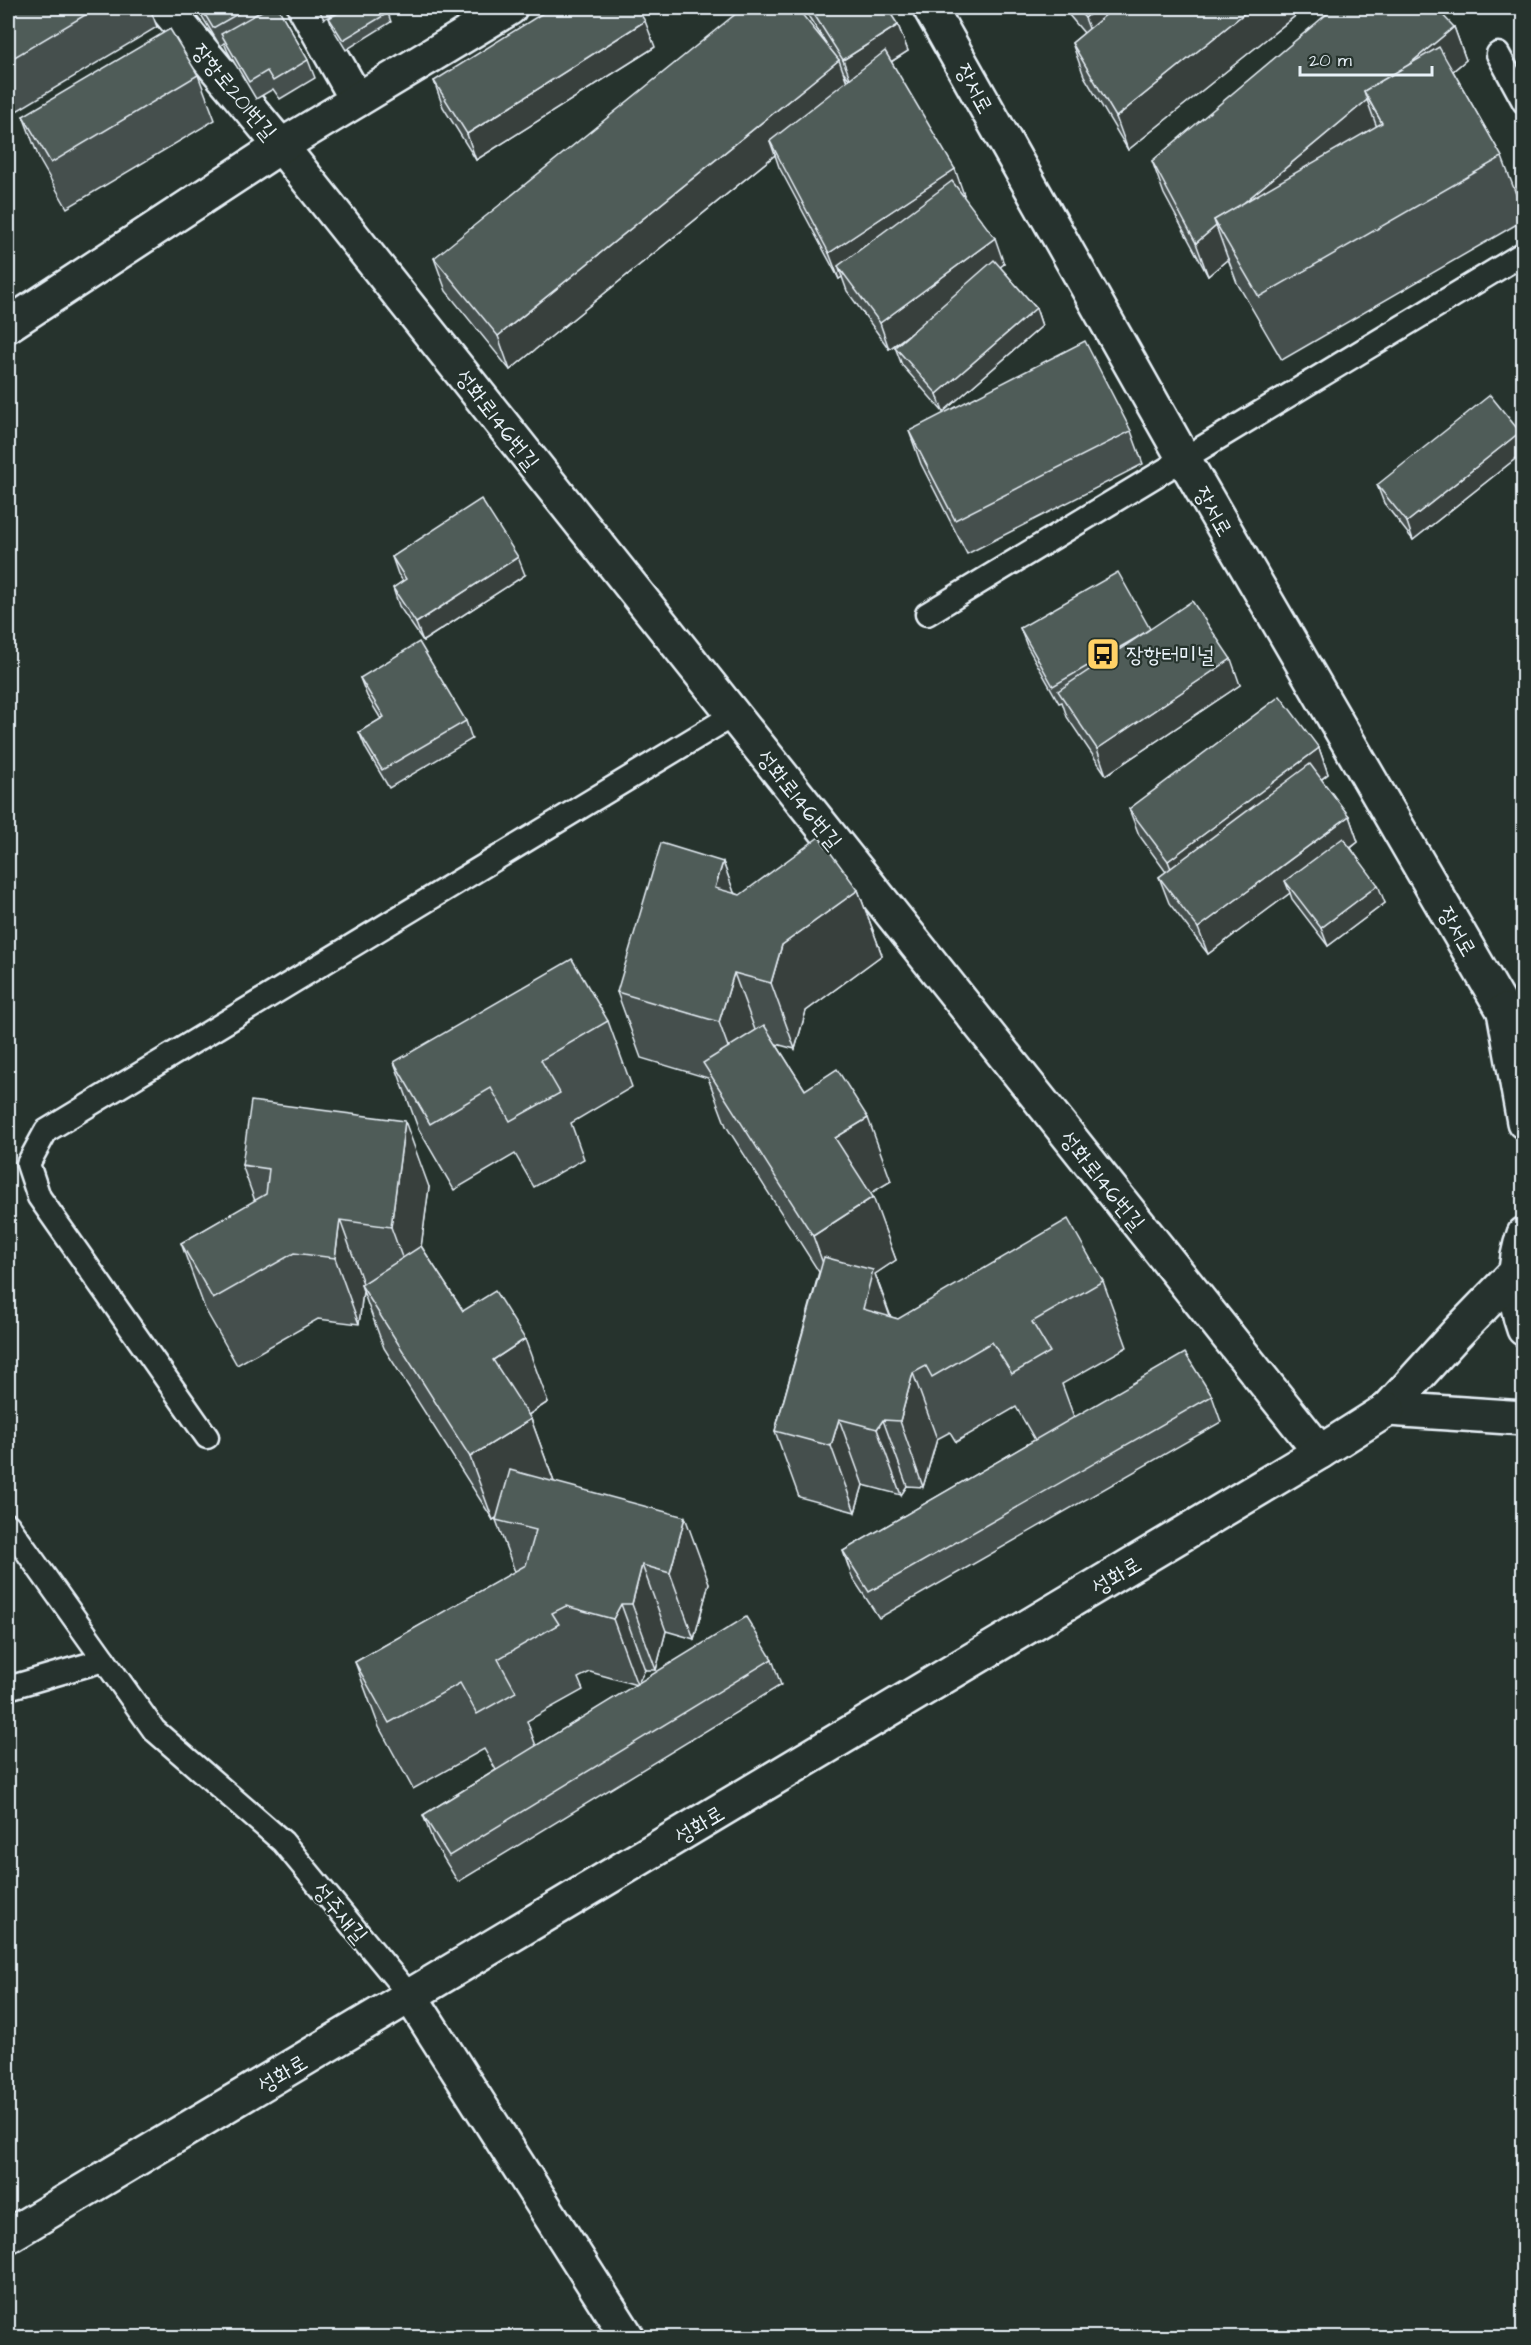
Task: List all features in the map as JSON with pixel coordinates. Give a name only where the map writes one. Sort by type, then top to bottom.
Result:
[{"type":"street","name":"장항로201번길","points":[[166,8],[281,146]]},
{"type":"street","points":[[305,8],[357,100]]},
{"type":"street","name":"장서로","points":[[930,8],[1184,459],[1514,1018],[1524,1122]]},
{"type":"street","points":[[8,324],[281,146],[496,11]]},
{"type":"street","name":"성화로146번길","points":[[281,146],[1320,1452]]},
{"type":"street","points":[[1524,1234],[1517,1251],[1516,1307],[1524,1329]]},
{"type":"street","name":"성화로","points":[[8,2236],[1320,1452],[1388,1409],[1456,1333],[1517,1271]]},
{"type":"street","points":[[1388,1409],[1524,1418]]},
{"type":"street","name":"성주새길","points":[[411,1996],[628,2337]]},
{"type":"lane","points":[[1498,54],[1524,102]]},
{"type":"lane","points":[[927,614],[1524,253]]},
{"type":"lane","points":[[207,1437],[39,1197],[28,1164],[46,1131],[733,715]]},
{"type":"lane","name":"성주새길","points":[[8,1525],[154,1730],[283,1842],[411,1996]]},
{"type":"lane","points":[[8,1688],[104,1660]]},
{"type":"building","points":[[8,8],[97,8],[8,61]]},
{"type":"building","points":[[201,8],[248,8],[213,28]]},
{"type":"building","points":[[267,8],[278,8],[308,60],[273,81],[267,71],[249,82],[221,34]]},
{"type":"building","points":[[347,8],[385,8],[388,13],[343,40],[329,18]]},
{"type":"building","points":[[551,8],[637,8],[645,21],[467,134],[434,81]]},
{"type":"building","points":[[743,8],[797,8],[839,60],[498,336],[434,258]]},
{"type":"building","points":[[810,8],[887,8],[898,25],[843,60]]},
{"type":"building","points":[[1076,8],[1097,8],[1085,18]]},
{"type":"building","points":[[1114,8],[1251,8],[1116,117],[1072,43]]},
{"type":"building","points":[[1334,8],[1436,8],[1454,27],[1407,66],[1364,91],[1367,100],[1241,205],[1214,220],[1216,226],[1196,243],[1152,161]]},
{"type":"building","points":[[170,29],[198,75],[51,163],[23,116]]},
{"type":"building","points":[[1439,47],[1502,157],[1259,297],[1214,220],[1382,123],[1364,91]]},
{"type":"building","points":[[885,51],[955,169],[829,253],[770,141]]},
{"type":"building","points":[[952,181],[995,238],[880,323],[838,266]]},
{"type":"building","points":[[994,260],[1036,308],[937,394],[895,347]]},
{"type":"building","points":[[1085,341],[1131,431],[955,520],[909,431]]},
{"type":"building","points":[[1490,395],[1520,432],[1407,522],[1377,485]]},
{"type":"building","points":[[481,499],[518,557],[416,623],[393,588],[406,579],[392,557]]},
{"type":"building","points":[[1118,572],[1150,629],[1053,686],[1020,628]]},
{"type":"building","points":[[1192,601],[1231,659],[1097,749],[1058,691]]},
{"type":"building","points":[[419,642],[466,721],[382,770],[359,732],[384,717],[360,678]]},
{"type":"building","points":[[1280,696],[1319,748],[1168,861],[1129,809]]},
{"type":"building","points":[[1310,764],[1349,816],[1198,928],[1159,877]]},
{"type":"building","points":[[819,837],[858,890],[782,945],[771,983],[734,973],[719,1022],[617,992],[661,843],[723,862],[715,888],[740,895]]},
{"type":"building","points":[[1343,838],[1378,885],[1321,928],[1285,881]]},
{"type":"building","points":[[572,959],[608,1021],[541,1060],[560,1093],[510,1121],[491,1088],[430,1124],[394,1062]]},
{"type":"building","points":[[764,1025],[805,1090],[837,1069],[868,1118],[835,1138],[873,1197],[813,1236],[703,1063]]},
{"type":"building","points":[[251,1101],[405,1121],[391,1227],[340,1220],[335,1258],[294,1253],[213,1299],[181,1243],[266,1194],[269,1169],[242,1165]]},
{"type":"building","points":[[1068,1219],[1103,1281],[1032,1322],[1050,1352],[1012,1374],[992,1342],[932,1377],[926,1366],[913,1373],[900,1421],[883,1420],[877,1429],[839,1419],[831,1446],[775,1431],[824,1257],[873,1270],[863,1309],[898,1319]]},
{"type":"building","points":[[421,1246],[463,1311],[495,1291],[525,1339],[493,1360],[531,1419],[470,1457],[361,1285]]},
{"type":"building","points":[[1185,1353],[1212,1396],[869,1592],[843,1551]]},
{"type":"building","points":[[510,1470],[685,1517],[670,1573],[642,1565],[632,1604],[621,1604],[613,1619],[566,1606],[552,1613],[559,1624],[498,1659],[516,1692],[477,1714],[460,1683],[389,1723],[355,1662],[526,1565],[536,1530],[496,1520]]},
{"type":"building","points":[[746,1617],[772,1659],[449,1856],[423,1815]]},
{"type":"place","name":"장항터미널","points":[[1103,654]]}]
